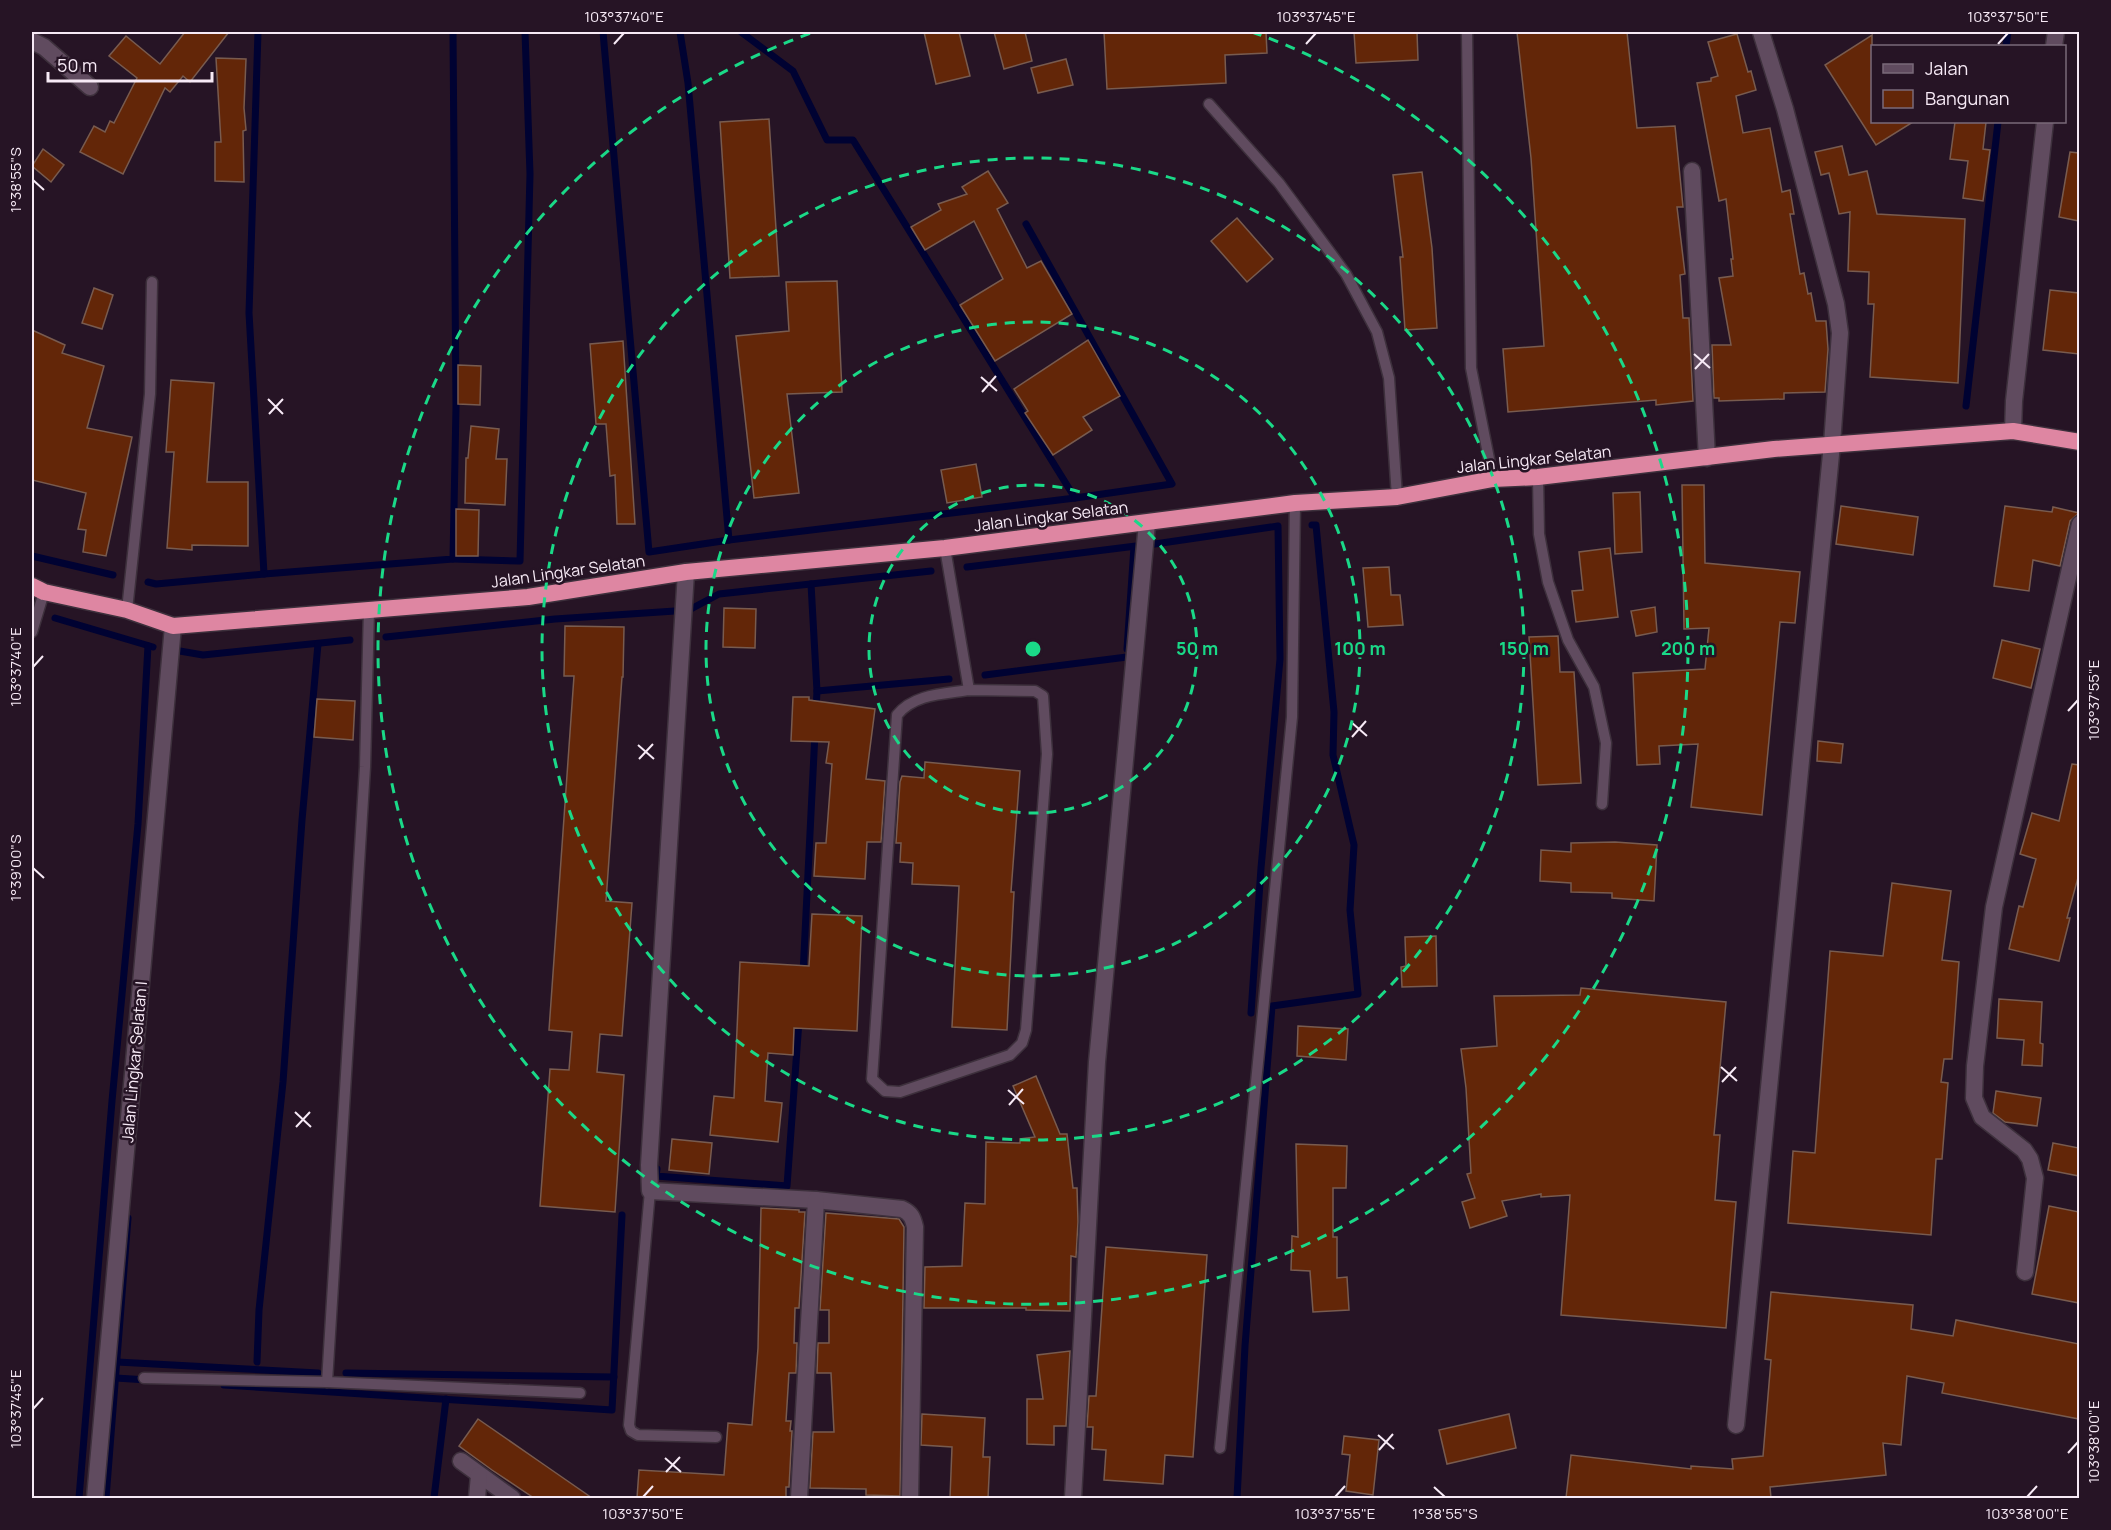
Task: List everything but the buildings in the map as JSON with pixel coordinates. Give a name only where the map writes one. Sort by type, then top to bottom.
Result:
[{"type":"highway","name":"Jalan Lingkar Selatan","points":[[38,589],[127,610],[174,626],[528,597],[686,572],[945,548],[1294,502],[1397,497],[1493,479],[1538,477],[1832,444],[2013,431],[2079,442]]},
{"type":"street","points":[[1736,1425],[1832,444],[1840,333],[1836,304],[1785,109],[1761,32]]},
{"type":"street","points":[[32,41],[44,47],[90,87]]},
{"type":"street","points":[[2013,431],[2015,390],[2045,123]]},
{"type":"street","points":[[1692,171],[1707,458]]},
{"type":"street","points":[[1072,1498],[1097,1062],[1147,523]]},
{"type":"street","points":[[2025,1272],[2035,1178],[2033,1166],[2024,1149],[1982,1117],[1974,1098],[1976,1066],[1994,907],[2079,524]]},
{"type":"street","points":[[686,572],[649,1166],[650,1191],[816,1200],[902,1209],[909,1213],[914,1219],[910,1498]]},
{"type":"street","name":"Jalan Lingkar Selatan I","points":[[95,1498],[174,626]]},
{"type":"street","points":[[799,1498],[816,1200]]},
{"type":"street","points":[[461,1461],[512,1498]]},
{"type":"street","points":[[477,1498],[479,1474]]},
{"type":"lane","points":[[1467,32],[1471,368],[1493,479]]},
{"type":"lane","points":[[1209,104],[1279,183],[1346,274],[1377,332],[1389,378],[1397,497]]},
{"type":"lane","points":[[127,610],[150,394],[152,282]]},
{"type":"lane","points":[[1538,477],[1539,534],[1548,582],[1568,640],[1594,687],[1606,743],[1602,804]]},
{"type":"lane","points":[[1220,1448],[1292,717],[1294,502]]},
{"type":"lane","points":[[945,548],[969,690]]},
{"type":"lane","points":[[32,632],[38,589]]},
{"type":"lane","points":[[327,1382],[365,767],[369,609]]},
{"type":"lane","points":[[969,690],[1035,691],[1042,696],[1047,754],[1026,1030],[1022,1043],[1010,1055],[900,1092],[885,1091],[872,1079],[897,715],[905,705],[929,696],[969,690]]},
{"type":"lane","points":[[650,1191],[629,1425],[631,1431],[638,1435],[716,1437]]},
{"type":"lane","points":[[144,1378],[327,1382],[580,1393]]},
{"type":"waterway","points":[[258,32],[249,313],[264,574],[453,559],[456,407],[453,32]]},
{"type":"waterway","points":[[453,559],[520,561],[530,174],[525,32]]},
{"type":"waterway","points":[[603,32],[649,552],[729,540]]},
{"type":"waterway","points":[[680,32],[688,83],[729,540],[1075,498],[853,140],[827,140],[793,71],[741,32]]},
{"type":"waterway","points":[[2006,45],[2008,32]]},
{"type":"waterway","points":[[1966,406],[1998,123]]},
{"type":"waterway","points":[[1026,224],[1172,484],[1075,498]]},
{"type":"waterway","points":[[1237,1498],[1245,1346],[1272,1006],[1358,994],[1350,910],[1354,845],[1333,755],[1334,712],[1316,525],[1312,525]]},
{"type":"waterway","points":[[1148,545],[1278,526],[1280,659],[1261,868],[1251,1013]]},
{"type":"waterway","points":[[967,567],[1136,546]]},
{"type":"waterway","points":[[1127,649],[1134,547]]},
{"type":"waterway","points":[[32,556],[113,575]]},
{"type":"waterway","points":[[689,610],[719,594],[931,571]]},
{"type":"waterway","points":[[148,582],[156,584],[264,574]]},
{"type":"waterway","points":[[811,584],[816,710]]},
{"type":"waterway","points":[[386,637],[555,619],[675,611]]},
{"type":"waterway","points":[[55,618],[153,647]]},
{"type":"waterway","points":[[174,650],[203,655],[350,640]]},
{"type":"waterway","points":[[257,1362],[259,1310],[283,1082],[302,820],[318,644]]},
{"type":"waterway","points":[[79,1498],[138,824],[148,646]]},
{"type":"waterway","points":[[985,675],[1127,657]]},
{"type":"waterway","points":[[817,691],[949,679]]},
{"type":"waterway","points":[[803,974],[815,733]]},
{"type":"waterway","points":[[657,1169],[656,1176],[787,1186],[799,1021]]},
{"type":"waterway","points":[[224,1385],[612,1410],[622,1215]]},
{"type":"waterway","points":[[106,1498],[128,1218]]},
{"type":"waterway","points":[[117,1362],[318,1373]]},
{"type":"waterway","points":[[346,1373],[614,1377]]},
{"type":"waterway","points":[[116,1378],[147,1380]]},
{"type":"waterway","points":[[434,1498],[446,1399]]}]
